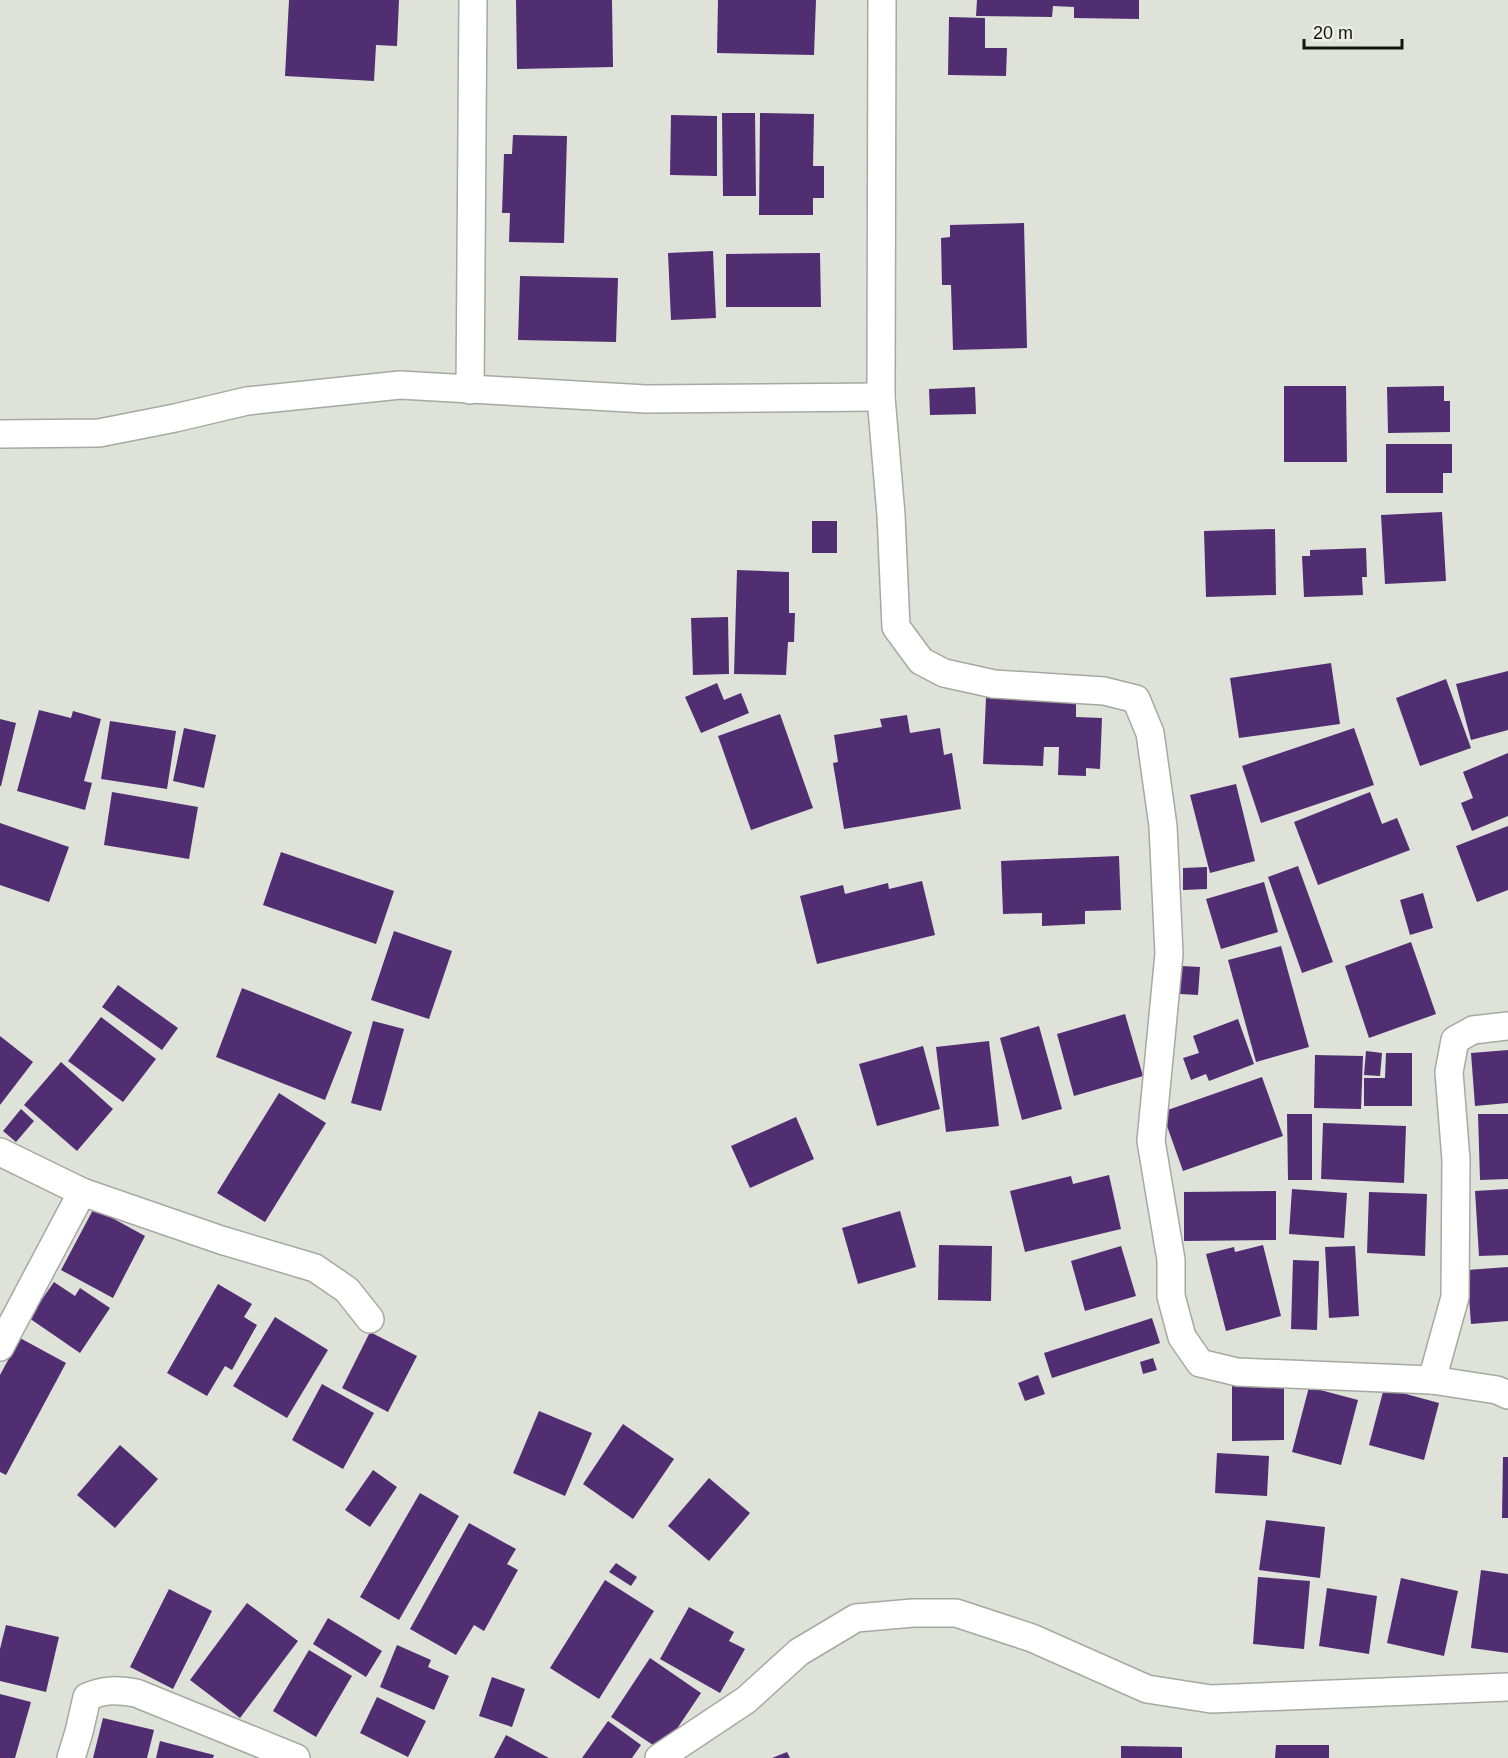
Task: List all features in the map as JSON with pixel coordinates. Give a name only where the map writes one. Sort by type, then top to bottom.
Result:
[{"type":"street","points":[[470,390],[473,0]]},
{"type":"street","points":[[882,0],[881,396],[891,515],[896,627],[921,661],[944,673],[994,684],[1104,691],[1136,699],[1150,733],[1163,826],[1169,954],[1151,1141],[1170,1260],[1172,1296],[1182,1337],[1200,1363],[1237,1372],[1432,1380],[1497,1390],[1508,1395]]},
{"type":"street","points":[[0,435],[99,433],[247,401],[400,385],[646,399],[881,396]]},
{"type":"street","points":[[1432,1380],[1455,1297],[1456,1160],[1449,1072],[1455,1040],[1473,1030],[1508,1026]]},
{"type":"street","points":[[0,1152],[82,1191],[221,1240],[315,1268],[346,1290],[370,1319]]},
{"type":"street","points":[[0,1347],[82,1191]]},
{"type":"street","points":[[659,1758],[746,1700],[799,1652],[856,1617],[956,1613],[1032,1638],[1148,1689],[1210,1699],[1508,1687]]},
{"type":"street","points":[[70,1758],[80,1732],[87,1696],[101,1691],[116,1690],[136,1693],[296,1758]]},
{"type":"building","points":[[289,0],[399,0],[397,46],[376,45],[374,81],[285,76]]},
{"type":"building","points":[[516,0],[612,0],[613,67],[517,69]]},
{"type":"building","points":[[718,0],[816,0],[814,55],[717,53]]},
{"type":"building","points":[[977,0],[1139,0],[1139,19],[1074,18],[1074,7],[1053,6],[1052,17],[976,16]]},
{"type":"building","points":[[949,17],[985,18],[985,48],[1007,48],[1006,76],[948,75]]},
{"type":"building","points":[[722,113],[755,113],[756,196],[723,196]]},
{"type":"building","points":[[760,113],[814,114],[813,166],[824,166],[824,198],[813,198],[813,215],[759,215]]},
{"type":"building","points":[[671,115],[717,116],[717,176],[670,175]]},
{"type":"building","points":[[513,135],[567,136],[564,243],[509,242],[510,213],[502,213],[504,154],[512,154]]},
{"type":"building","points":[[1024,223],[1027,348],[953,350],[951,285],[942,285],[941,238],[950,237],[950,225]]},
{"type":"building","points":[[713,251],[716,318],[671,320],[668,253]]},
{"type":"building","points":[[820,253],[821,307],[726,307],[726,254]]},
{"type":"building","points":[[520,276],[618,278],[616,342],[518,340]]},
{"type":"building","points":[[1284,386],[1346,386],[1347,462],[1284,462]]},
{"type":"building","points":[[1444,386],[1444,401],[1450,401],[1450,432],[1388,433],[1387,387]]},
{"type":"building","points":[[975,387],[976,414],[930,415],[929,389]]},
{"type":"building","points":[[1386,444],[1452,444],[1452,473],[1443,473],[1443,493],[1386,493]]},
{"type":"building","points":[[1442,512],[1446,581],[1385,584],[1381,515]]},
{"type":"building","points":[[812,521],[837,521],[837,553],[812,553]]},
{"type":"building","points":[[1275,529],[1276,595],[1206,597],[1204,531]]},
{"type":"building","points":[[1366,548],[1367,577],[1362,577],[1363,595],[1304,597],[1302,556],[1310,556],[1310,550]]},
{"type":"building","points":[[737,570],[789,572],[789,613],[795,613],[794,642],[788,642],[786,675],[734,674]]},
{"type":"building","points":[[728,617],[729,674],[693,675],[691,618]]},
{"type":"building","points":[[1331,663],[1340,724],[1239,738],[1230,678]]},
{"type":"building","points":[[1508,671],[1508,730],[1471,740],[1456,684]]},
{"type":"building","points":[[1446,679],[1471,748],[1420,766],[1396,698]]},
{"type":"building","points":[[717,683],[724,700],[741,693],[749,713],[701,733],[685,697]]},
{"type":"building","points":[[986,698],[1076,702],[1076,717],[1102,718],[1100,769],[1086,768],[1086,776],[1058,775],[1059,747],[1044,747],[1043,766],[983,764]]},
{"type":"building","points":[[39,710],[71,718],[73,711],[101,719],[84,781],[92,783],[85,810],[17,791]]},
{"type":"building","points":[[780,714],[813,808],[751,830],[718,736]]},
{"type":"building","points":[[907,715],[910,733],[940,728],[944,755],[952,753],[961,809],[844,829],[833,763],[838,762],[834,735],[882,727],[880,719]]},
{"type":"building","points":[[0,719],[16,723],[1,786],[0,786]]},
{"type":"building","points":[[110,721],[176,731],[167,789],[101,779]]},
{"type":"building","points":[[184,728],[216,735],[204,788],[173,781]]},
{"type":"building","points":[[1354,728],[1374,785],[1261,823],[1242,766]]},
{"type":"building","points":[[1508,753],[1508,816],[1472,831],[1461,803],[1473,798],[1463,772]]},
{"type":"building","points":[[1236,784],[1255,861],[1210,873],[1190,795]]},
{"type":"building","points":[[112,792],[198,807],[189,859],[104,845]]},
{"type":"building","points":[[1370,792],[1382,824],[1397,818],[1410,850],[1318,885],[1294,822]]},
{"type":"building","points":[[0,823],[69,847],[49,902],[0,885]]},
{"type":"building","points":[[1508,826],[1508,890],[1477,902],[1456,846]]},
{"type":"building","points":[[281,852],[394,891],[376,944],[263,905]]},
{"type":"building","points":[[1119,856],[1121,910],[1085,911],[1085,924],[1042,926],[1042,913],[1003,914],[1001,861]]},
{"type":"building","points":[[1298,866],[1333,962],[1302,973],[1268,877]]},
{"type":"building","points":[[1207,867],[1207,889],[1183,890],[1183,868]]},
{"type":"building","points":[[922,881],[935,935],[817,964],[800,896],[843,885],[845,894],[888,883],[889,889]]},
{"type":"building","points":[[1264,882],[1278,932],[1221,949],[1206,899]]},
{"type":"building","points":[[1423,893],[1433,928],[1410,935],[1400,900]]},
{"type":"building","points":[[394,931],[452,951],[429,1019],[371,1000]]},
{"type":"building","points":[[1411,942],[1436,1014],[1369,1038],[1345,966]]},
{"type":"building","points":[[1281,946],[1309,1047],[1256,1062],[1228,960]]},
{"type":"building","points":[[1182,966],[1200,967],[1198,995],[1180,994]]},
{"type":"building","points":[[118,985],[178,1028],[162,1050],[102,1007]]},
{"type":"building","points":[[242,988],[352,1032],[325,1100],[216,1057]]},
{"type":"building","points":[[1125,1014],[1143,1076],[1074,1096],[1057,1034]]},
{"type":"building","points":[[101,1017],[156,1059],[123,1102],[68,1061]]},
{"type":"building","points":[[1238,1019],[1254,1064],[1209,1081],[1206,1074],[1191,1080],[1183,1058],[1199,1053],[1193,1036]]},
{"type":"building","points":[[373,1021],[404,1029],[381,1111],[351,1103]]},
{"type":"building","points":[[1039,1026],[1062,1109],[1022,1120],[1000,1038]]},
{"type":"building","points":[[0,1036],[33,1062],[0,1105]]},
{"type":"building","points":[[989,1041],[999,1126],[946,1132],[936,1047]]},
{"type":"building","points":[[923,1046],[940,1109],[877,1126],[859,1064]]},
{"type":"building","points":[[1508,1050],[1508,1103],[1475,1106],[1471,1053]]},
{"type":"building","points":[[1366,1051],[1382,1053],[1380,1076],[1364,1075]]},
{"type":"building","points":[[1386,1053],[1412,1053],[1412,1106],[1364,1106],[1364,1078],[1385,1078]]},
{"type":"building","points":[[1315,1055],[1363,1056],[1361,1109],[1314,1108]]},
{"type":"building","points":[[61,1062],[113,1109],[77,1151],[24,1105]]},
{"type":"building","points":[[1262,1077],[1283,1136],[1183,1171],[1162,1112]]},
{"type":"building","points":[[279,1093],[326,1123],[265,1222],[217,1193]]},
{"type":"building","points":[[21,1109],[34,1121],[16,1142],[3,1131]]},
{"type":"building","points":[[1287,1114],[1312,1114],[1312,1180],[1288,1180]]},
{"type":"building","points":[[1478,1114],[1508,1114],[1508,1179],[1480,1180]]},
{"type":"building","points":[[796,1117],[814,1159],[750,1188],[731,1146]]},
{"type":"building","points":[[1323,1123],[1406,1126],[1404,1183],[1321,1179]]},
{"type":"building","points":[[1109,1175],[1121,1229],[1025,1252],[1010,1191],[1071,1176],[1073,1184]]},
{"type":"building","points":[[1292,1189],[1347,1193],[1344,1238],[1289,1234]]},
{"type":"building","points":[[1508,1189],[1508,1255],[1479,1256],[1475,1191]]},
{"type":"building","points":[[1276,1191],[1276,1240],[1184,1241],[1184,1192]]},
{"type":"building","points":[[1369,1192],[1427,1194],[1425,1256],[1367,1253]]},
{"type":"building","points":[[94,1208],[145,1236],[113,1298],[61,1270]]},
{"type":"building","points":[[900,1211],[916,1267],[858,1284],[842,1228]]},
{"type":"building","points":[[939,1245],[992,1246],[991,1301],[938,1300]]},
{"type":"building","points":[[1263,1245],[1281,1316],[1226,1331],[1206,1254],[1234,1247],[1235,1252]]},
{"type":"building","points":[[1121,1246],[1136,1296],[1085,1311],[1071,1261]]},
{"type":"building","points":[[1355,1246],[1359,1316],[1329,1318],[1325,1247]]},
{"type":"building","points":[[1293,1260],[1319,1261],[1317,1330],[1291,1329]]},
{"type":"building","points":[[1508,1267],[1508,1321],[1471,1324],[1467,1270]]},
{"type":"building","points":[[54,1282],[75,1296],[80,1288],[110,1308],[80,1353],[29,1318]]},
{"type":"building","points":[[218,1284],[252,1304],[244,1317],[257,1325],[232,1370],[225,1366],[207,1396],[167,1373]]},
{"type":"building","points":[[275,1317],[328,1350],[287,1418],[233,1386]]},
{"type":"building","points":[[1152,1318],[1160,1343],[1052,1378],[1044,1353]]},
{"type":"building","points":[[370,1332],[417,1356],[388,1412],[342,1388]]},
{"type":"building","points":[[20,1338],[66,1363],[6,1475],[0,1472],[0,1375]]},
{"type":"building","points":[[1153,1358],[1157,1370],[1143,1374],[1140,1362]]},
{"type":"building","points":[[1038,1375],[1045,1394],[1025,1401],[1018,1383]]},
{"type":"building","points":[[322,1384],[374,1413],[343,1469],[292,1440]]},
{"type":"building","points":[[1284,1385],[1284,1440],[1232,1441],[1232,1386]]},
{"type":"building","points":[[1309,1387],[1358,1400],[1341,1465],[1292,1452]]},
{"type":"building","points":[[1384,1388],[1439,1403],[1424,1460],[1369,1445]]},
{"type":"building","points":[[539,1411],[592,1433],[565,1496],[513,1473]]},
{"type":"building","points":[[623,1424],[674,1459],[633,1519],[583,1484]]},
{"type":"building","points":[[120,1445],[158,1479],[115,1528],[77,1495]]},
{"type":"building","points":[[1217,1453],[1269,1456],[1267,1496],[1215,1493]]},
{"type":"building","points":[[1503,1457],[1508,1457],[1508,1518],[1502,1518]]},
{"type":"building","points":[[373,1470],[397,1487],[370,1527],[345,1510]]},
{"type":"building","points":[[709,1478],[750,1513],[709,1561],[668,1526]]},
{"type":"building","points":[[420,1493],[459,1516],[399,1620],[360,1597]]},
{"type":"building","points":[[1266,1520],[1325,1527],[1320,1578],[1259,1570]]},
{"type":"building","points":[[469,1523],[516,1549],[507,1564],[518,1570],[484,1631],[474,1625],[456,1655],[410,1629]]},
{"type":"building","points":[[616,1563],[637,1577],[631,1586],[609,1572]]},
{"type":"building","points":[[1481,1570],[1508,1574],[1508,1653],[1471,1648]]},
{"type":"building","points":[[1258,1577],[1310,1581],[1304,1649],[1253,1644]]},
{"type":"building","points":[[1401,1578],[1458,1591],[1444,1656],[1387,1643]]},
{"type":"building","points":[[605,1580],[654,1611],[599,1699],[550,1668]]},
{"type":"building","points":[[1327,1588],[1377,1596],[1369,1654],[1319,1646]]},
{"type":"building","points":[[169,1589],[212,1611],[173,1689],[130,1667]]},
{"type":"building","points":[[247,1603],[298,1641],[240,1718],[190,1680]]},
{"type":"building","points":[[689,1607],[734,1632],[729,1641],[745,1649],[720,1693],[660,1659]]},
{"type":"building","points":[[328,1618],[382,1651],[366,1677],[313,1644]]},
{"type":"building","points":[[6,1625],[59,1637],[46,1692],[0,1681],[0,1649]]},
{"type":"building","points":[[397,1645],[431,1660],[428,1667],[449,1676],[434,1710],[380,1687]]},
{"type":"building","points":[[309,1650],[352,1676],[316,1737],[273,1711]]},
{"type":"building","points":[[650,1658],[701,1693],[662,1751],[611,1717]]},
{"type":"building","points":[[492,1677],[525,1689],[512,1727],[479,1716]]},
{"type":"building","points":[[0,1694],[31,1702],[15,1758],[0,1758]]},
{"type":"building","points":[[377,1697],[426,1721],[408,1757],[360,1733]]},
{"type":"building","points":[[103,1718],[154,1730],[147,1758],[93,1758]]},
{"type":"building","points":[[608,1721],[641,1745],[632,1758],[582,1758]]},
{"type":"building","points":[[506,1735],[549,1758],[494,1758]]},
{"type":"building","points":[[160,1741],[214,1755],[213,1758],[156,1758]]},
{"type":"building","points":[[1276,1745],[1329,1745],[1329,1758],[1275,1758]]},
{"type":"building","points":[[1121,1746],[1182,1747],[1182,1758],[1121,1758]]},
{"type":"building","points":[[787,1752],[790,1758],[772,1758]]}]
